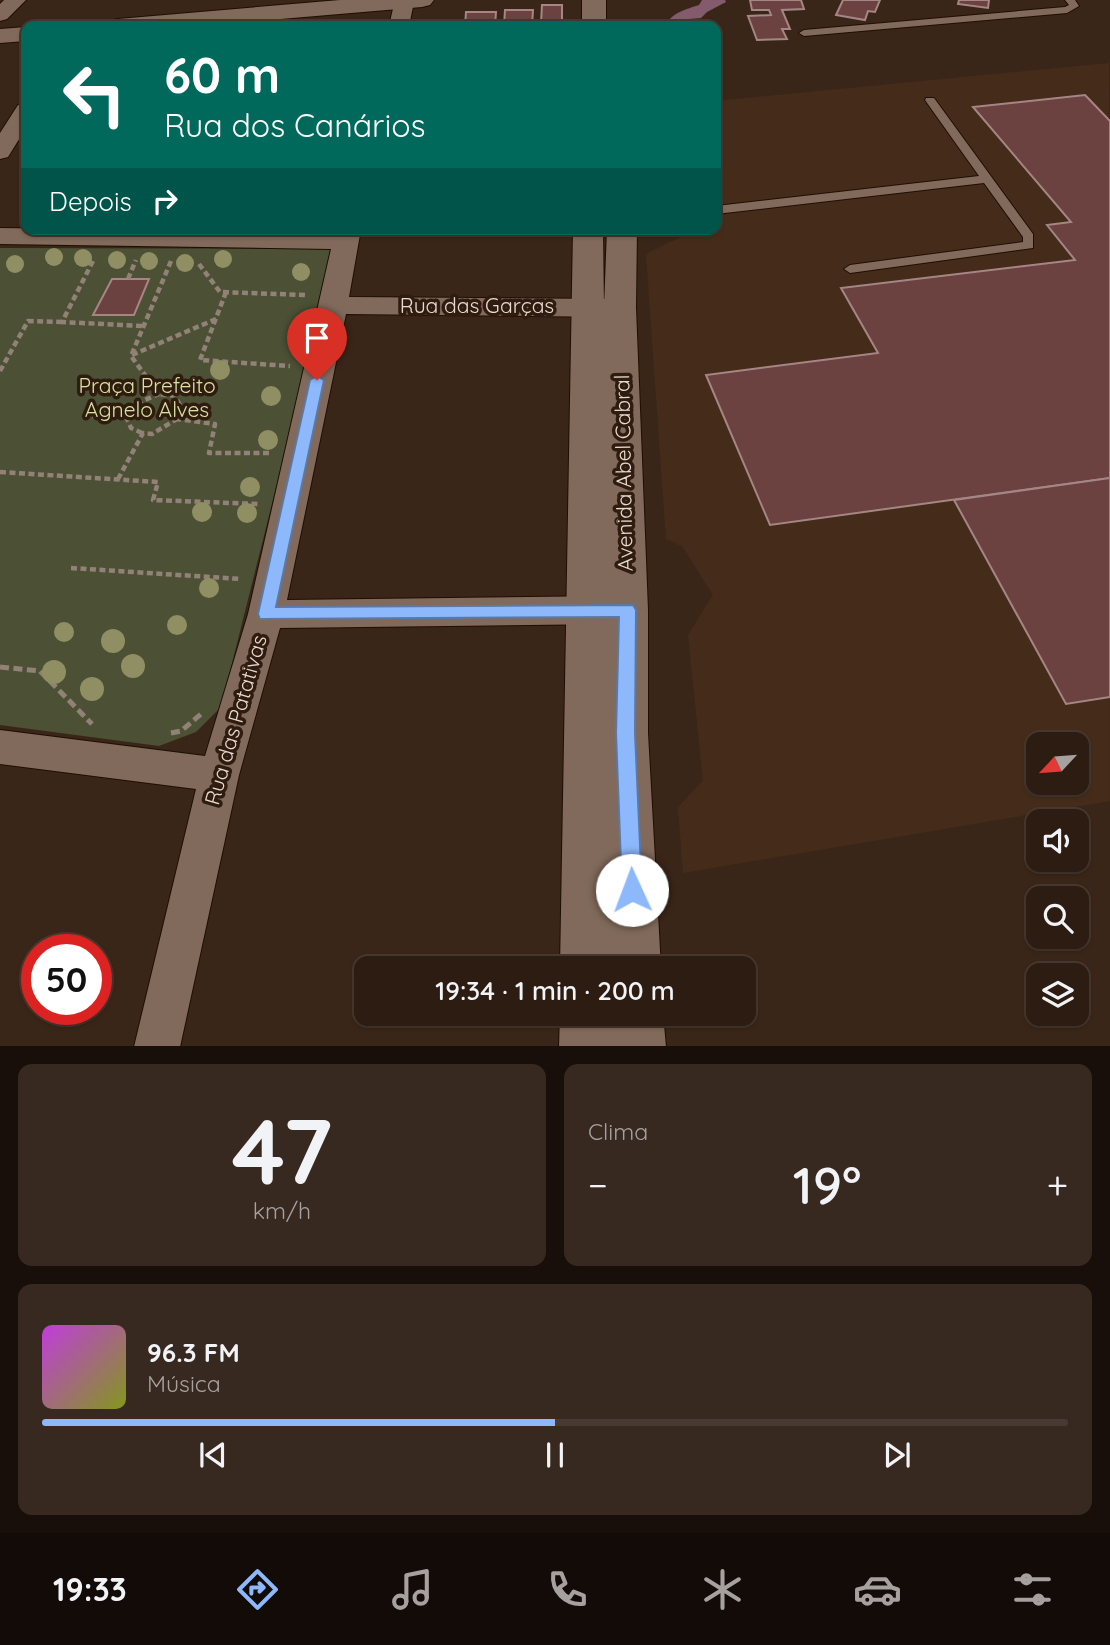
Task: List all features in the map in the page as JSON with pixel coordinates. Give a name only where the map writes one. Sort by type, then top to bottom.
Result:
[{"type":"main road","points":[[594,0],[594,21]]},
{"type":"main road","points":[[177,21],[413,1]]},
{"type":"main road","name":"Avenida Abel Cabral","points":[[589,235],[603,308],[605,426],[627,610],[626,733],[635,956]]},
{"type":"main road","name":"Avenida Abel Cabral","points":[[603,308],[621,235]]},
{"type":"main road","name":"Avenida Abel Cabral","points":[[586,956],[586,610],[605,426]]},
{"type":"main road","points":[[586,1026],[586,1046]]},
{"type":"main road","points":[[638,1026],[639,1046]]},
{"type":"street","points":[[7,31],[16,0]]},
{"type":"street","points":[[402,21],[413,1]]},
{"type":"street","points":[[0,152],[21,120]]},
{"type":"street","points":[[0,236],[346,235]]},
{"type":"street","name":"Rua das Patativas","points":[[157,1046],[219,775],[253,603],[325,300],[346,235]]},
{"type":"street","name":"Rua das Garças","points":[[325,300],[603,308]]},
{"type":"street","points":[[253,603],[627,610]]},
{"type":"street","points":[[0,747],[219,775]]},
{"type":"lane","points":[[804,33],[1067,10],[1074,6],[1070,0]]},
{"type":"lane","points":[[850,269],[1020,248],[1030,244],[1028,237],[930,100]]},
{"type":"lane","points":[[721,209],[987,179]]},
{"type":"path","points":[[62,322],[97,254]]},
{"type":"path","points":[[128,279],[139,254]]},
{"type":"path","points":[[131,356],[175,254]]},
{"type":"path","points":[[192,255],[220,292],[325,300]]},
{"type":"path","points":[[226,292],[200,360],[298,366]]},
{"type":"path","points":[[131,356],[216,318]]},
{"type":"path","points":[[0,371],[28,321],[142,326]]},
{"type":"path","points":[[131,356],[159,394]]},
{"type":"path","points":[[92,415],[122,409],[159,394],[175,396],[181,407],[177,419]]},
{"type":"path","points":[[122,409],[131,428],[142,433],[152,434],[177,419],[215,424],[209,453],[276,453]]},
{"type":"path","points":[[118,480],[142,433]]},
{"type":"path","points":[[0,472],[158,482],[153,500],[263,504],[260,516]]},
{"type":"path","points":[[247,567],[244,580],[253,603]]},
{"type":"path","points":[[71,568],[244,580]]},
{"type":"path","points":[[0,667],[40,671],[101,733]]},
{"type":"path","points":[[159,736],[181,731],[206,709]]},
{"type":"shaded area","points":[[702,0],[726,2],[701,18],[669,21],[684,10],[699,5]]},
{"type":"shaded area","points":[[1109,63],[1110,801],[1063,809],[1026,809],[1026,815],[683,873],[678,807],[703,781],[688,635],[713,595],[682,546],[666,539],[646,254],[685,235],[721,235],[721,101]]},
{"type":"green space","name":"Praça Prefeito Agnelo Alves","points":[[0,248],[336,249],[221,707],[196,732],[159,746],[0,725]]},
{"type":"building","points":[[750,0],[801,0],[804,9],[782,10],[790,29],[782,29],[787,39],[757,40],[748,16],[771,15],[769,10],[752,10]]},
{"type":"building","points":[[843,0],[880,0],[875,12],[868,11],[865,20],[836,15]]},
{"type":"building","points":[[959,0],[989,0],[988,8],[958,4]]},
{"type":"building","points":[[542,5],[562,5],[562,21],[541,21]]},
{"type":"building","points":[[505,10],[533,10],[532,21],[504,21]]},
{"type":"building","points":[[466,12],[496,12],[495,21],[465,21]]},
{"type":"building","points":[[1085,95],[1110,121],[1110,478],[770,525],[706,375],[878,353],[841,288],[1075,260],[1047,225],[1071,222],[973,107]]},
{"type":"building","points":[[112,279],[149,279],[134,315],[93,315]]},
{"type":"building","points":[[1110,478],[1110,697],[1066,704],[954,500]]},
{"type":"route","points":[[317,380],[266,614],[627,610],[626,733],[632,890]]}]
